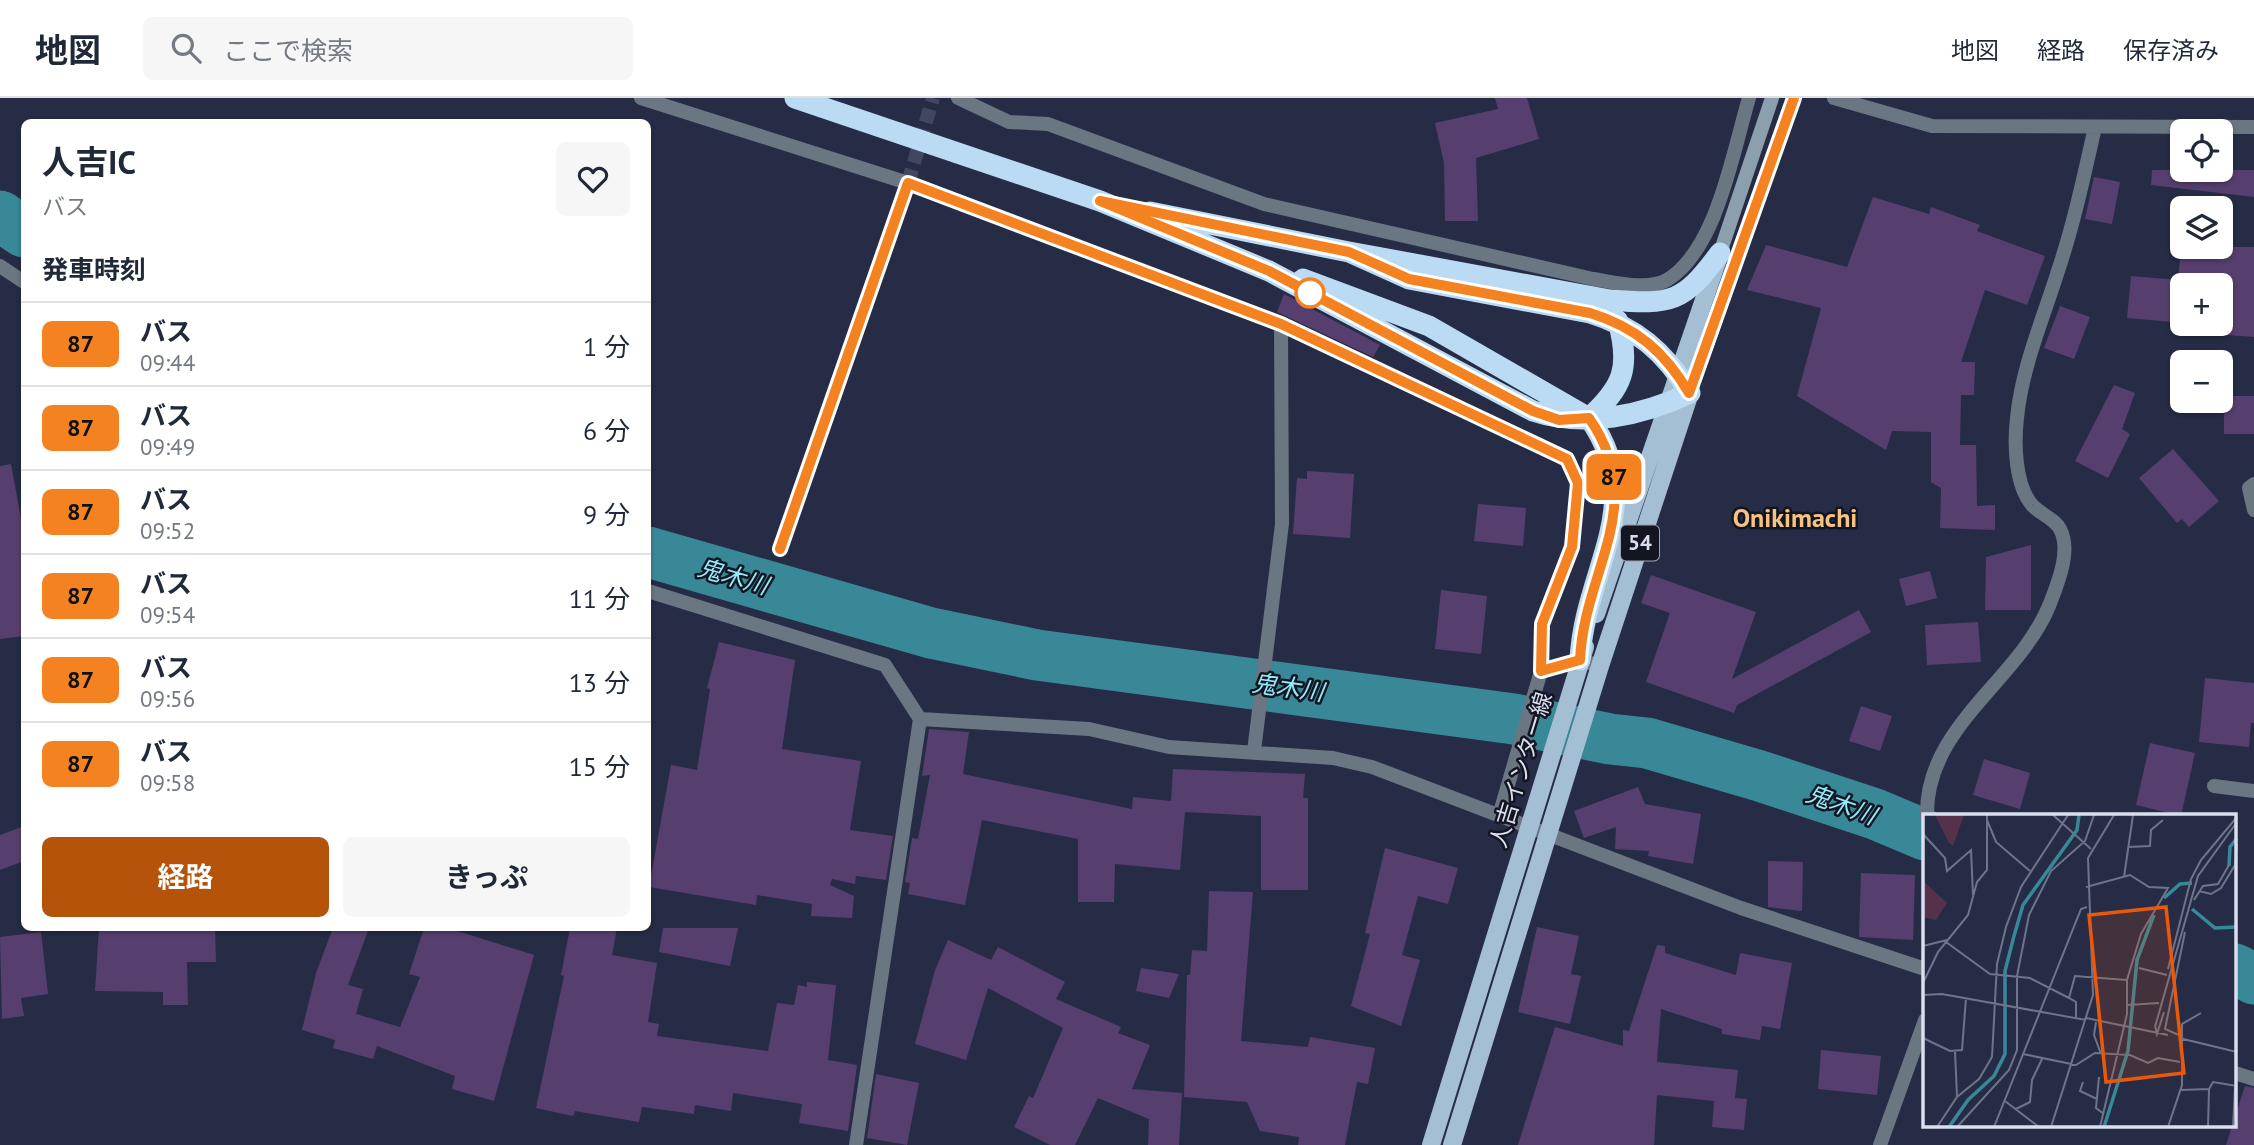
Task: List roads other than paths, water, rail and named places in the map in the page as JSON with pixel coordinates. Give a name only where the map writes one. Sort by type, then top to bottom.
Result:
[{"type":"highway","points":[[796,98],[1100,201],[1269,271],[1533,411],[1559,420],[1638,413],[1669,403],[1684,384],[1645,338],[1618,321],[1590,313],[1409,279],[1349,252]]},
{"type":"highway","points":[[1100,201],[1349,252],[1610,300],[1645,303],[1671,300],[1696,285],[1720,253]]},
{"type":"highway","points":[[1589,418],[1617,389],[1623,367],[1623,340],[1618,321]]},
{"type":"highway","points":[[1589,418],[1605,441],[1617,492],[1613,520],[1582,631],[1590,663]]},
{"type":"main road","name":"人吉インター線","points":[[1431,1145],[1571,689],[1590,663],[1684,384],[1720,253]]},
{"type":"main road","name":"人吉インター線","points":[[1452,1145],[1591,694],[1590,663],[1669,403]]},
{"type":"street","points":[[641,98],[908,183],[1281,324],[1567,459],[1578,483],[1572,547],[1542,624],[1541,671],[1499,816]]},
{"type":"street","points":[[958,98],[1009,122],[1048,124],[1264,204],[1580,276],[1633,285],[1665,281],[1693,255],[1710,226],[1749,98]]},
{"type":"street","points":[[1720,253],[1772,98]]},
{"type":"street","points":[[1684,384],[1794,98]]},
{"type":"street","points":[[1834,98],[1933,126],[2254,127]]},
{"type":"street","points":[[1927,814],[1927,791],[1948,741],[1988,690],[2026,649],[2048,606],[2062,562],[2065,545],[2060,528],[2033,506],[2024,491],[2018,460],[2017,419],[2028,361],[2074,220],[2095,127]]},
{"type":"street","points":[[780,549],[908,183]]},
{"type":"street","points":[[0,266],[21,280]]},
{"type":"street","points":[[1254,751],[1282,524],[1281,324]]},
{"type":"street","points":[[2254,484],[2249,488],[2254,510]]},
{"type":"street","points":[[651,592],[885,665],[920,719],[856,1145]]},
{"type":"street","points":[[1541,671],[1590,663]]},
{"type":"street","points":[[920,719],[1089,729],[1169,747],[1333,758],[1372,767],[1741,908],[1923,967]]},
{"type":"street","points":[[2214,786],[2254,791]]},
{"type":"street","points":[[1880,1145],[1923,1026]]},
{"type":"street","points":[[2236,1073],[2254,1079]]},
{"type":"waterway","name":"鬼木川","points":[[0,216],[21,230]]},
{"type":"waterway","name":"鬼木川","points":[[651,553],[931,633],[1037,655],[1514,719],[1610,739],[1647,743],[1760,776],[1875,814],[1923,834]]},
{"type":"waterway","name":"鬼木川","points":[[2236,970],[2254,979]]},
{"type":"tunnel","points":[[908,183],[933,98]]},
{"type":"district","name":"Onikimachi","points":[[1795,518]]}]
